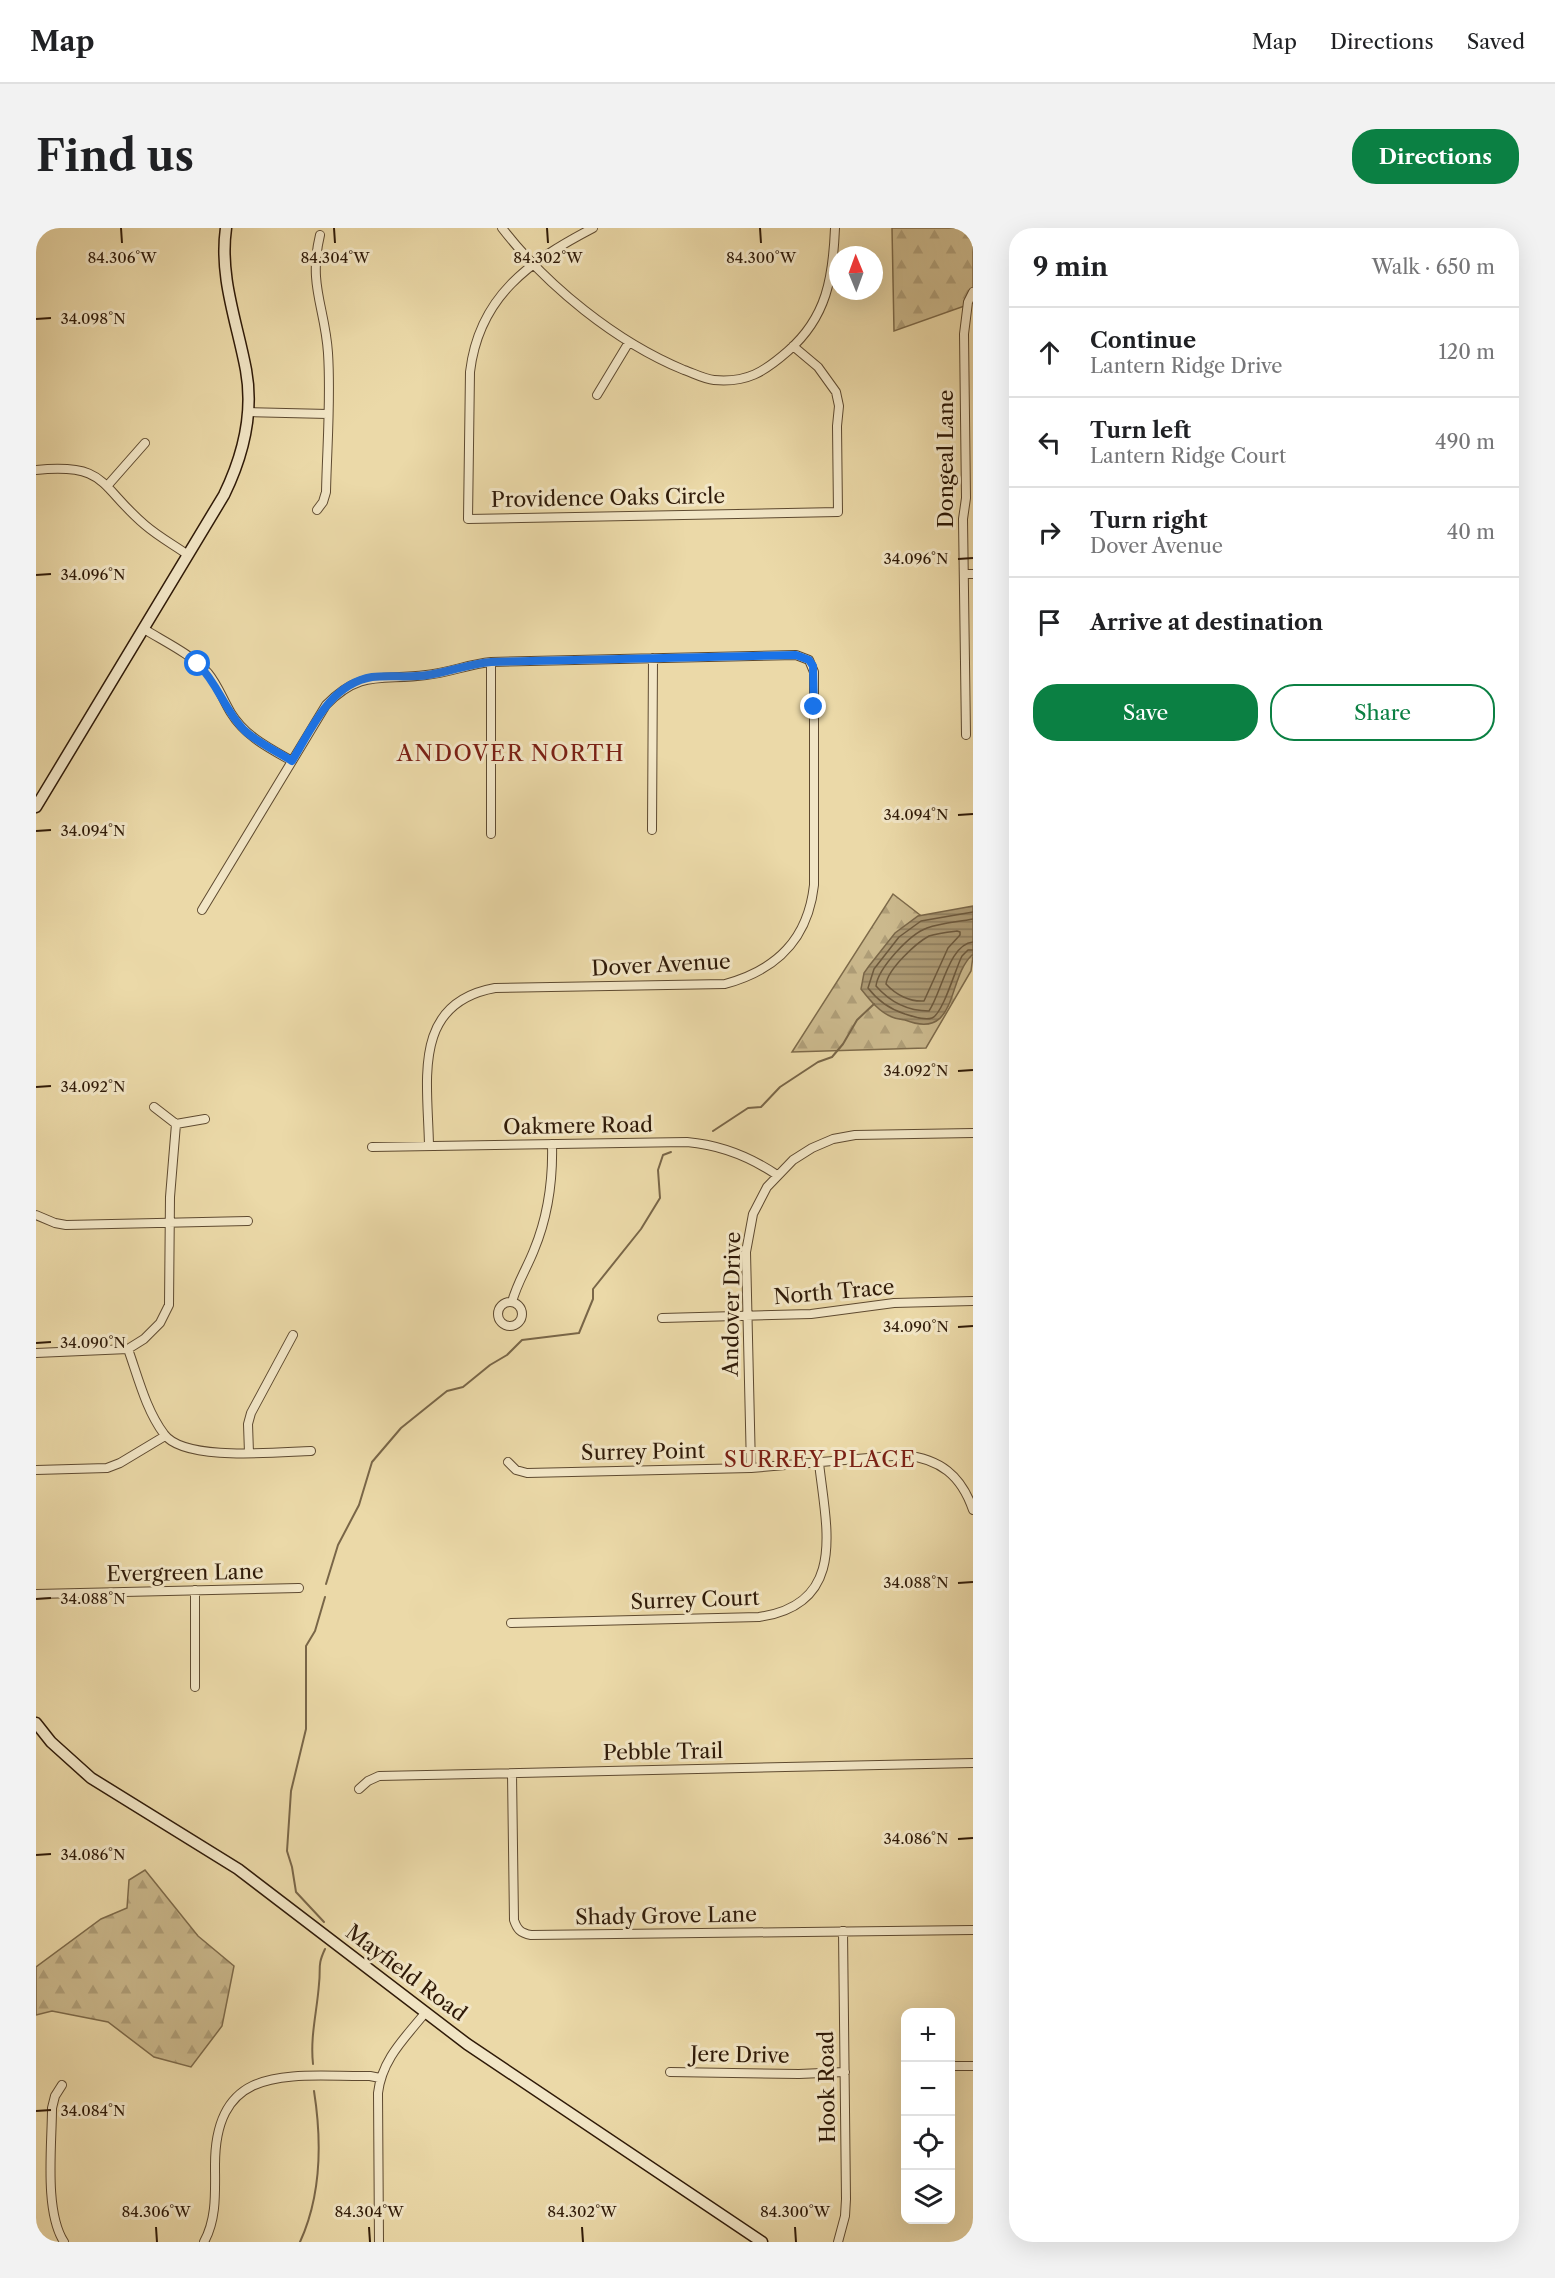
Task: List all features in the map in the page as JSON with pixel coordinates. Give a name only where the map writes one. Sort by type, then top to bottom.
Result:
[{"type":"street","points":[[36,807],[234,475],[244,445],[248,412],[246,369],[226,280],[224,258],[226,228]]},
{"type":"street","points":[[502,228],[533,264],[570,298],[629,342],[667,363],[713,380],[761,373],[793,346],[811,326],[826,295],[832,273],[835,228]]},
{"type":"street","name":"Providence Oaks Circle","points":[[593,228],[552,250],[533,264],[511,284],[496,302],[481,327],[470,372],[468,519],[838,512],[837,426],[839,406],[836,392],[818,367],[793,346]]},
{"type":"street","points":[[317,510],[326,492],[328,414],[328,350],[314,274],[315,254],[320,235]]},
{"type":"street","name":"Dongeal Lane","points":[[966,735],[969,694],[969,450],[964,334],[968,302],[973,292]]},
{"type":"street","points":[[597,395],[629,342]]},
{"type":"street","points":[[248,412],[328,414]]},
{"type":"street","points":[[108,485],[145,443]]},
{"type":"street","points":[[36,470],[59,468],[81,470],[100,479],[145,525],[188,555]]},
{"type":"street","points":[[144,629],[198,664],[215,683],[243,729],[258,741],[292,761]]},
{"type":"street","name":"Dover Avenue","points":[[429,1146],[429,1044],[442,1017],[465,997],[495,988],[725,984],[763,970],[779,958],[792,944],[808,915],[814,885],[814,672],[809,660],[796,655],[653,658]]},
{"type":"street","points":[[202,910],[326,705],[337,693],[352,684],[372,677],[426,675],[470,664],[491,662],[653,658],[652,830]]},
{"type":"street","points":[[491,662],[491,834]]},
{"type":"street","points":[[154,1107],[176,1124],[205,1119]]},
{"type":"street","points":[[36,1353],[128,1349],[135,1346],[160,1323],[169,1305],[170,1197],[176,1124]]},
{"type":"street","name":"Andover Drive","points":[[751,1468],[746,1252],[749,1230],[759,1201],[777,1174],[793,1160],[812,1148],[833,1140],[855,1135],[973,1133]]},
{"type":"street","name":"Oakmere Road","points":[[372,1147],[702,1143],[742,1154],[777,1174]]},
{"type":"street","points":[[512,1302],[516,1285],[535,1250],[545,1218],[552,1182],[552,1144]]},
{"type":"street","points":[[36,1215],[66,1225],[248,1221]]},
{"type":"street","name":"North Trace","points":[[662,1318],[811,1314],[894,1303],[973,1301]]},
{"type":"street","points":[[249,1453],[248,1424],[251,1413],[293,1335]]},
{"type":"street","points":[[128,1349],[147,1402],[165,1436],[185,1448],[206,1452],[311,1451]]},
{"type":"street","points":[[36,1470],[107,1468],[120,1463],[165,1436]]},
{"type":"street","name":"Surrey Point","points":[[508,1462],[516,1470],[527,1473],[751,1468],[904,1455],[936,1462],[951,1473],[963,1486],[973,1510]]},
{"type":"street","name":"Surrey Court","points":[[511,1623],[759,1617],[789,1610],[813,1589],[826,1561],[827,1542],[819,1463]]},
{"type":"street","name":"Evergreen Lane","points":[[36,1594],[299,1588]]},
{"type":"street","points":[[195,1590],[195,1687]]},
{"type":"street","name":"Mayfield Road","points":[[36,1723],[51,1742],[91,1778],[238,1869],[425,2013],[513,2076],[762,2242]]},
{"type":"street","name":"Pebble Trail","points":[[358,1789],[379,1776],[973,1763]]},
{"type":"street","name":"Shady Grove Lane","points":[[512,1774],[514,1920],[517,1929],[523,1934],[973,1930]]},
{"type":"street","name":"Hook Road","points":[[838,2242],[845,2216],[846,2199],[843,1931]]},
{"type":"street","points":[[378,2242],[378,2093],[380,2078],[389,2057],[425,2013]]},
{"type":"street","points":[[955,2066],[973,2066]]},
{"type":"street","name":"Jere Drive","points":[[670,2072],[799,2074],[845,2072]]},
{"type":"street","points":[[204,2242],[211,2227],[214,2212],[217,2130],[226,2108],[238,2096],[260,2082],[279,2077],[370,2076],[380,2078]]},
{"type":"street","points":[[62,2085],[55,2096],[52,2108],[52,2205],[56,2226],[64,2242]]},
{"type":"green space","points":[[892,228],[973,228],[973,303],[894,331]]},
{"type":"green space","points":[[893,894],[973,956],[971,971],[926,1048],[792,1052]]},
{"type":"green space","points":[[145,1870],[198,1936],[234,1966],[222,2026],[191,2067],[154,2057],[108,2022],[52,2011],[36,2015],[36,1967],[101,1919],[127,1908],[129,1880]]},
{"type":"water","points":[[973,906],[973,954],[959,977],[943,1015],[935,1022],[922,1024],[894,1018],[875,1005],[861,989],[864,973],[895,933],[918,916]]},
{"type":"waterway","points":[[713,1131],[748,1108],[761,1107],[780,1087],[818,1062],[832,1057],[843,1044],[857,1020],[874,1004]]},
{"type":"waterway","points":[[326,1584],[338,1545],[359,1505],[372,1462],[401,1428],[447,1391],[463,1387],[490,1365],[507,1355],[522,1340],[579,1333],[593,1299],[593,1289],[641,1229],[660,1198],[658,1170],[663,1155],[671,1152]]},
{"type":"waterway","points":[[324,1922],[296,1892],[287,1851],[291,1791],[306,1729],[306,1646],[315,1631],[325,1597]]},
{"type":"waterway","points":[[313,2064],[313,2034],[320,1966],[325,1949]]},
{"type":"waterway","points":[[300,2242],[313,2205],[318,2168],[318,2129],[314,2091]]},
{"type":"district","name":"ANDOVER NORTH","points":[[511,753]]},
{"type":"district","name":"SURREY PLACE","points":[[820,1459]]},
{"type":"route","points":[[198,664],[215,683],[243,729],[258,741],[292,761],[326,705],[337,693],[352,684],[372,677],[426,675],[470,664],[796,655],[803,656],[813,666],[814,707]]}]
